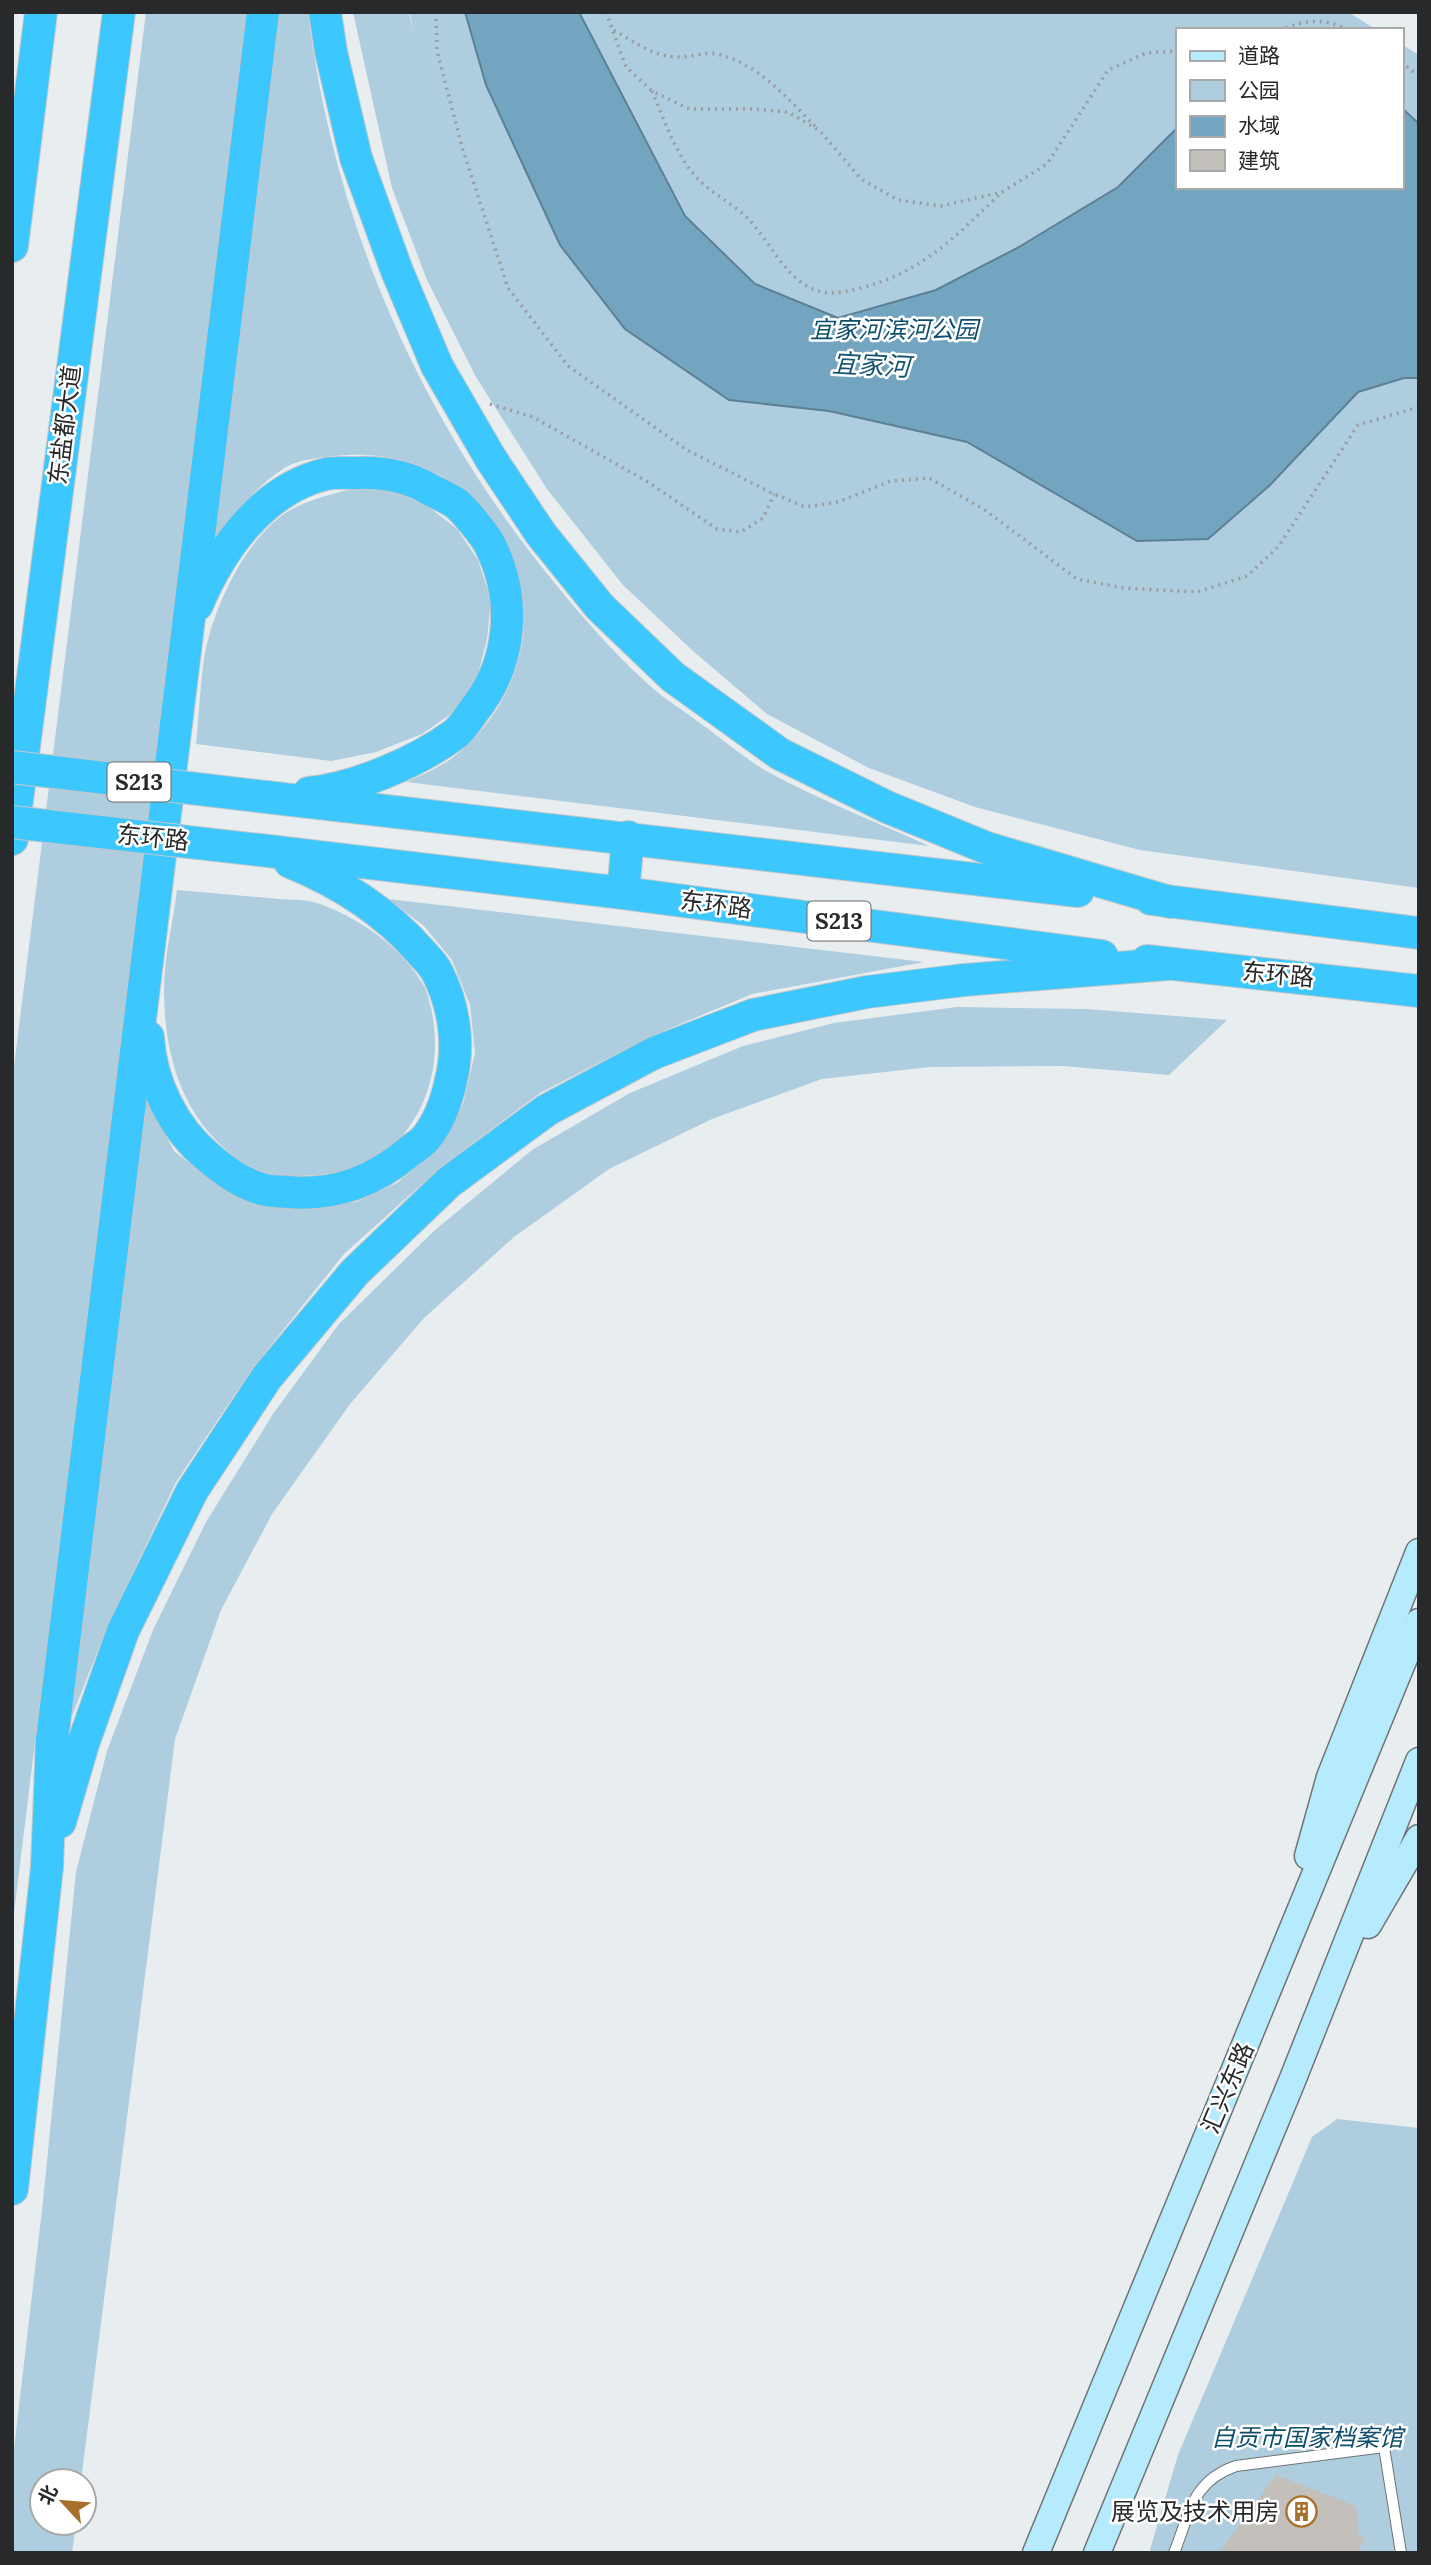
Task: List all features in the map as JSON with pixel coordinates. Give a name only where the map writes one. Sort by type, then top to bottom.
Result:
[{"type":"highway","points":[[12,246],[41,12]]},
{"type":"highway","name":"东盐都大道","points":[[12,839],[119,12]]},
{"type":"highway","points":[[12,2189],[47,1867],[52,1740],[263,12]]},
{"type":"highway","points":[[325,12],[331,52],[356,158],[397,271],[437,366],[491,459],[541,534],[600,607],[673,677],[780,754],[887,807],[987,848],[1170,902]]},
{"type":"highway","points":[[187,629],[206,585],[249,519],[284,491],[327,474],[376,472],[417,482],[457,504],[490,544],[509,610],[505,652],[486,695],[457,733],[419,755],[364,781],[321,792],[266,797]]},
{"type":"highway","name":"S213","points":[[12,767],[628,837],[1419,933]]},
{"type":"highway","name":"东环路","points":[[12,822],[623,893],[1168,964],[1419,990]]},
{"type":"highway","points":[[623,893],[628,837]]},
{"type":"highway","points":[[144,995],[149,1055],[163,1098],[191,1143],[225,1172],[262,1189],[308,1194],[352,1186],[387,1170],[426,1138],[446,1100],[455,1063],[455,1028],[448,998],[436,970],[406,935],[352,892],[314,872],[260,850]]},
{"type":"highway","points":[[47,1867],[83,1744],[123,1631],[192,1491],[276,1366],[355,1272],[449,1182],[547,1110],[654,1053],[753,1015],[880,990],[964,980],[1168,964]]},
{"type":"main road","points":[[1273,1979],[1330,1777],[1419,1552]]},
{"type":"main road","name":"汇兴东路","points":[[1037,2553],[1419,1622]]},
{"type":"main road","points":[[1097,2553],[1323,2003],[1419,1761]]},
{"type":"main road","points":[[1323,2003],[1419,1838]]},
{"type":"lane","points":[[1174,2553],[1198,2493],[1219,2472],[1236,2466],[1384,2447],[1401,2553]]},
{"type":"path","points":[[436,12],[437,51],[463,150],[508,288],[568,366],[687,450],[805,507],[838,502],[891,481],[929,478],[985,510],[1077,579],[1124,588],[1198,592],[1247,576],[1278,548],[1358,425],[1419,407]]},
{"type":"path","points":[[606,12],[626,67],[652,91],[689,109],[788,112],[820,131]]},
{"type":"path","points":[[1285,28],[1306,21],[1330,22],[1344,28]]},
{"type":"path","points":[[612,29],[647,50],[676,57],[715,54],[744,64],[782,92],[861,179],[898,200],[941,206],[1002,192]]},
{"type":"path","points":[[652,91],[682,157],[700,181],[753,224],[784,269],[807,286],[834,295],[890,280],[942,249],[1002,192],[1047,163],[1108,70],[1146,53],[1176,51]]},
{"type":"path","points":[[1403,64],[1419,76]]},
{"type":"path","points":[[457,400],[476,399],[533,417],[648,482],[717,529],[741,532],[763,518],[774,494]]},
{"type":"green space","points":[[146,12],[248,12],[12,1929],[12,1082]]},
{"type":"green space","points":[[278,12],[308,12],[320,89],[338,165],[361,239],[389,311],[422,381],[460,449],[502,514],[549,576],[602,639],[647,683],[746,757],[809,793],[929,846],[407,782],[456,755],[478,735],[491,717],[503,699],[519,658],[524,615],[520,583],[512,565],[470,500],[447,480],[420,466],[391,458],[360,455],[321,457],[297,462],[263,484],[212,540]]},
{"type":"green space","name":"宜家河滨河公园","points":[[353,12],[409,12],[413,34],[410,12],[1348,12],[1374,28],[1176,28],[1176,189],[1403,189],[1403,45],[1419,55],[1419,888],[1140,850],[975,807],[869,768],[767,714],[693,651],[623,585],[547,489],[476,377],[427,280],[392,188]]},
{"type":"green space","points":[[358,487],[392,490],[430,508],[457,529],[478,560],[491,600],[487,639],[477,678],[455,711],[422,734],[376,752],[331,761],[196,744],[208,640],[222,598],[244,558],[271,524],[287,512],[312,500]]},
{"type":"green space","points":[[177,890],[304,900],[320,904],[351,918],[380,937],[416,974],[426,990],[431,1008],[435,1048],[433,1068],[422,1105],[400,1138],[386,1152],[366,1164],[343,1171],[285,1176],[264,1172],[246,1164],[220,1144],[206,1128],[184,1093],[176,1073],[167,1032],[164,978]]},
{"type":"green space","points":[[388,899],[924,962],[752,994],[647,1038],[540,1093],[441,1167],[344,1254],[252,1369],[176,1482],[108,1625],[66,1731],[145,1095],[174,1151],[219,1186],[260,1206],[307,1207],[356,1202],[397,1183],[437,1150],[463,1104],[475,1053],[470,1005],[452,960],[424,926]]},
{"type":"green space","points":[[957,1007],[1086,1009],[1227,1020],[1169,1075],[1063,1066],[930,1067],[822,1079],[712,1119],[609,1169],[514,1237],[424,1318],[350,1404],[272,1514],[221,1610],[175,1739],[83,2467],[28,2467],[28,2537],[74,2537],[72,2553],[12,2553],[12,2466],[43,2201],[76,1872],[107,1751],[153,1630],[206,1522],[273,1414],[339,1324],[435,1230],[532,1150],[630,1093],[743,1046],[834,1023]]},
{"type":"green space","name":"自贡市国家档案馆","points":[[1337,2119],[1419,2128],[1419,2553],[1149,2553],[1178,2455],[1312,2137]]},
{"type":"water","name":"宜家河","points":[[465,12],[579,12],[685,216],[755,284],[838,318],[936,290],[1019,247],[1118,187],[1176,129],[1176,189],[1403,189],[1403,109],[1419,124],[1419,378],[1404,378],[1358,392],[1269,486],[1208,539],[1137,541],[967,442],[829,411],[729,400],[625,329],[560,245],[486,85]]},
{"type":"building","name":"展览及技术用房","points":[[1276,2475],[1356,2506],[1359,2536],[1363,2535],[1365,2543],[1360,2543],[1361,2553],[1219,2553]]},
{"type":"place","name":"展览及技术用房","points":[[1302,2512]]}]
